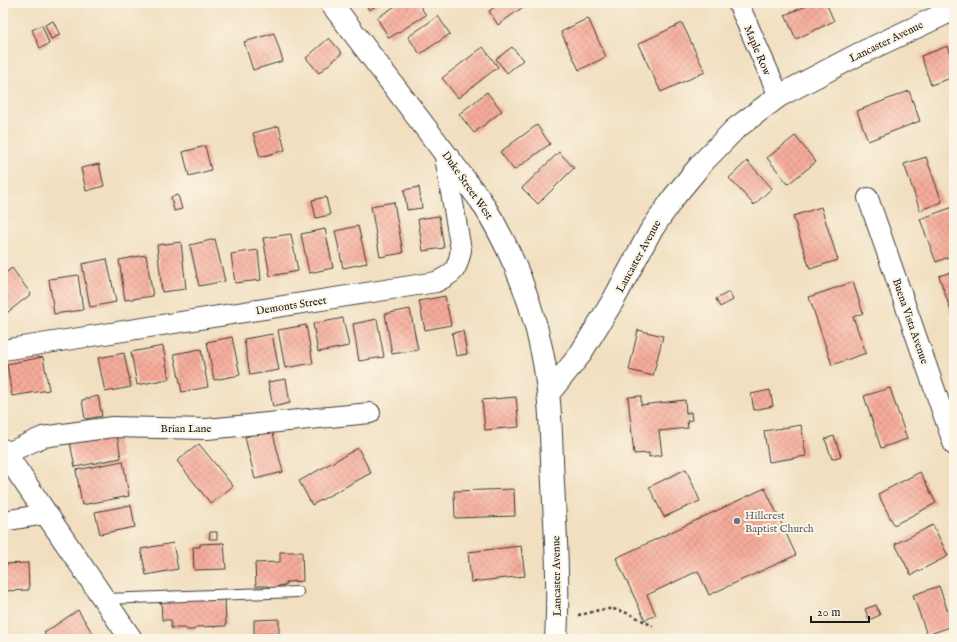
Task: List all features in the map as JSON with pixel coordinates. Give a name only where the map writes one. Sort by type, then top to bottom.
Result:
[{"type":"street","name":"Duke Street West","points":[[331,3],[444,151],[497,227],[527,298],[542,351],[548,394]]},
{"type":"street","name":"Maple Row","points":[[738,3],[779,96]]},
{"type":"street","name":"Lancaster Avenue","points":[[556,639],[558,616],[555,518],[548,394],[580,356],[614,299],[650,232],[674,197],[703,162],[735,129],[779,96],[857,55],[954,10]]},
{"type":"street","name":"Demonts Street","points":[[3,350],[436,282],[449,276],[458,265],[461,250],[444,151]]},
{"type":"street","name":"Buena Vista Avenue","points":[[868,198],[954,445]]},
{"type":"street","name":"Brian Lane","points":[[4,452],[44,437],[107,428],[207,429],[370,413]]},
{"type":"street","points":[[4,452],[132,639]]},
{"type":"street","points":[[3,521],[46,514]]},
{"type":"lane","points":[[104,599],[298,592]]},
{"type":"path","points":[[558,616],[588,614],[606,609],[620,610],[653,626]]},
{"type":"building","points":[[365,3],[381,3],[369,10]]},
{"type":"building","points":[[400,3],[418,3],[426,15],[389,38],[377,18]]},
{"type":"building","points":[[500,3],[520,3],[523,7],[498,25],[489,11]]},
{"type":"building","points":[[813,3],[826,3],[834,21],[796,39],[785,15]]},
{"type":"building","points":[[438,16],[450,34],[420,54],[408,37]]},
{"type":"building","points":[[588,18],[606,57],[579,70],[561,32]]},
{"type":"building","points":[[53,21],[60,35],[51,39],[45,25]]},
{"type":"building","points":[[682,23],[705,72],[661,92],[638,44]]},
{"type":"building","points":[[42,25],[49,44],[40,48],[32,30]]},
{"type":"building","points":[[274,33],[283,61],[253,70],[244,42]]},
{"type":"building","points":[[329,38],[342,53],[319,73],[306,58]]},
{"type":"building","points":[[948,46],[954,64],[954,77],[931,85],[921,56]]},
{"type":"building","points":[[483,47],[498,67],[458,98],[442,78]]},
{"type":"building","points":[[512,47],[523,60],[507,73],[496,59]]},
{"type":"building","points":[[909,91],[920,121],[868,141],[857,111]]},
{"type":"building","points":[[487,92],[502,111],[474,133],[459,114]]},
{"type":"building","points":[[537,125],[550,144],[514,170],[500,152]]},
{"type":"building","points":[[279,126],[285,150],[260,157],[253,133]]},
{"type":"building","points":[[795,136],[816,162],[788,184],[767,158]]},
{"type":"building","points":[[205,146],[211,170],[189,176],[183,152]]},
{"type":"building","points":[[559,152],[574,168],[538,204],[522,188]]},
{"type":"building","points":[[926,157],[942,202],[920,210],[904,164]]},
{"type":"building","points":[[747,161],[772,188],[754,205],[729,178]]},
{"type":"building","points":[[99,164],[104,186],[86,191],[81,168]]},
{"type":"building","points":[[419,187],[422,208],[407,210],[404,190]]},
{"type":"building","points":[[178,195],[182,209],[174,211],[171,197]]},
{"type":"building","points":[[326,197],[330,215],[316,218],[312,200]]},
{"type":"building","points":[[394,202],[403,253],[380,257],[371,206]]},
{"type":"building","points":[[821,207],[838,260],[810,269],[793,216]]},
{"type":"building","points":[[953,207],[954,255],[936,262],[920,219]]},
{"type":"building","points":[[439,216],[444,248],[423,251],[418,219]]},
{"type":"building","points":[[358,226],[367,263],[343,268],[335,231]]},
{"type":"building","points":[[325,229],[333,268],[309,273],[301,234]]},
{"type":"building","points":[[291,234],[298,271],[270,276],[263,238]]},
{"type":"building","points":[[215,239],[225,281],[199,286],[190,245]]},
{"type":"building","points":[[181,242],[186,289],[162,292],[157,245]]},
{"type":"building","points":[[258,250],[261,280],[235,283],[231,254]]},
{"type":"building","points":[[146,255],[153,296],[125,300],[119,260]]},
{"type":"building","points":[[107,259],[116,302],[90,307],[82,264]]},
{"type":"building","points":[[12,268],[31,294],[3,316],[3,275]]},
{"type":"building","points":[[954,271],[954,316],[953,317],[939,276]]},
{"type":"building","points":[[78,275],[83,310],[54,314],[49,279]]},
{"type":"building","points":[[853,282],[863,313],[853,317],[866,353],[832,365],[809,297]]},
{"type":"building","points":[[729,292],[733,300],[720,307],[716,299]]},
{"type":"building","points":[[445,296],[451,325],[425,330],[419,301]]},
{"type":"building","points":[[410,309],[418,350],[392,354],[385,314]]},
{"type":"building","points":[[343,318],[349,346],[318,352],[313,324]]},
{"type":"building","points":[[377,319],[384,357],[359,361],[353,324]]},
{"type":"building","points":[[306,325],[313,363],[285,368],[278,330]]},
{"type":"building","points":[[638,330],[663,336],[653,376],[629,370]]},
{"type":"building","points":[[463,331],[467,354],[456,356],[452,333]]},
{"type":"building","points":[[272,334],[279,370],[250,375],[244,339]]},
{"type":"building","points":[[232,337],[240,375],[214,380],[207,342]]},
{"type":"building","points":[[163,346],[169,379],[137,385],[131,352]]},
{"type":"building","points":[[201,349],[208,387],[182,392],[174,354]]},
{"type":"building","points":[[124,353],[131,387],[105,392],[98,358]]},
{"type":"building","points":[[43,357],[49,390],[12,396],[7,364]]},
{"type":"building","points":[[286,379],[290,403],[273,407],[268,382]]},
{"type":"building","points":[[890,388],[907,439],[881,448],[864,396]]},
{"type":"building","points":[[770,390],[773,406],[754,410],[751,394]]},
{"type":"building","points":[[98,396],[102,416],[85,419],[82,400]]},
{"type":"building","points":[[641,396],[641,405],[685,400],[686,413],[691,412],[692,420],[687,421],[688,428],[659,431],[662,455],[649,457],[649,453],[634,454],[628,397]]},
{"type":"building","points":[[516,397],[519,427],[485,430],[482,400]]},
{"type":"building","points":[[801,425],[806,456],[769,462],[764,431]]},
{"type":"building","points":[[116,429],[121,458],[75,467],[69,438]]},
{"type":"building","points":[[272,430],[283,472],[255,479],[245,437]]},
{"type":"building","points":[[834,436],[841,456],[832,459],[825,439]]},
{"type":"building","points":[[199,444],[233,486],[211,504],[177,461]]},
{"type":"building","points":[[358,448],[371,473],[312,505],[299,481]]},
{"type":"building","points":[[123,461],[129,496],[82,505],[76,470]]},
{"type":"building","points":[[686,469],[700,501],[664,517],[649,487]]},
{"type":"building","points":[[920,472],[936,503],[894,525],[878,494]]},
{"type":"building","name":"Hillcrest Baptist Church","points":[[765,488],[796,555],[709,595],[698,571],[647,595],[656,615],[645,620],[616,558]]},
{"type":"building","points":[[514,489],[515,516],[455,518],[454,491]]},
{"type":"building","points":[[131,505],[135,527],[100,534],[95,512]]},
{"type":"building","points":[[933,525],[948,556],[911,575],[895,544]]},
{"type":"building","points":[[210,532],[217,532],[217,539],[209,539]]},
{"type":"building","points":[[173,543],[178,569],[146,575],[141,549]]},
{"type":"building","points":[[224,543],[226,569],[194,570],[193,547],[200,547],[200,544]]},
{"type":"building","points":[[521,546],[525,576],[471,582],[468,552]]},
{"type":"building","points":[[280,552],[302,552],[303,581],[286,582],[286,585],[278,586],[278,589],[269,589],[269,586],[256,586],[255,563],[280,562]]},
{"type":"building","points":[[28,563],[29,590],[3,591],[3,564]]},
{"type":"building","points":[[939,586],[953,626],[927,635],[913,595]]},
{"type":"building","points":[[225,596],[226,626],[196,627],[194,630],[188,630],[185,628],[171,628],[171,620],[162,620],[161,600]]},
{"type":"building","points":[[876,605],[880,615],[869,620],[865,609]]},
{"type":"building","points":[[78,610],[96,639],[48,639],[44,633]]},
{"type":"building","points":[[279,619],[279,634],[254,634],[254,620]]},
{"type":"place","name":"Hillcrest Baptist Church","points":[[737,521]]}]
